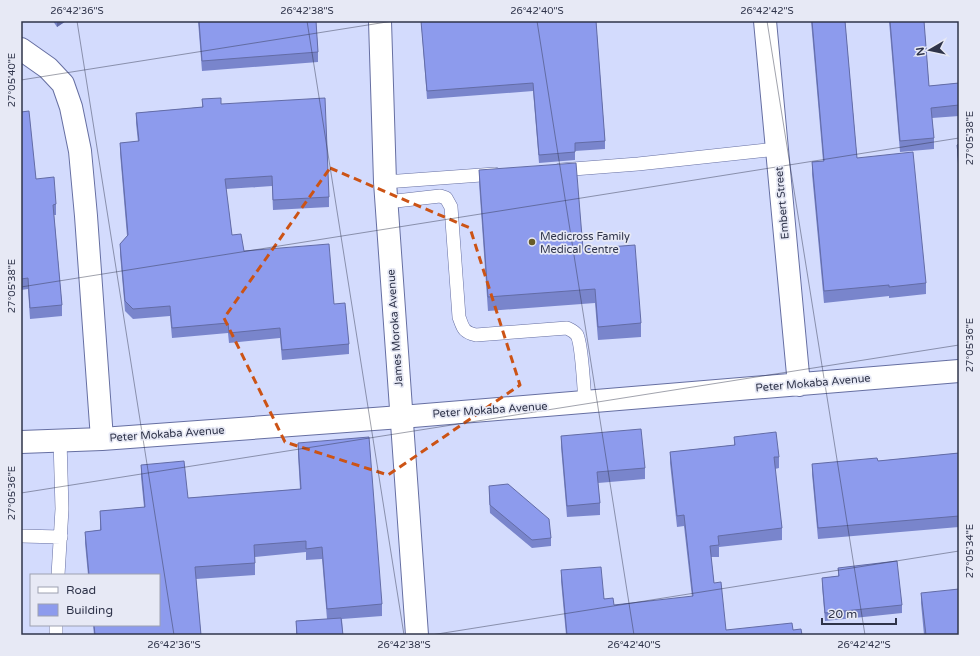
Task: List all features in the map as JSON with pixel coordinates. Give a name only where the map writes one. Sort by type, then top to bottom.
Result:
[{"type":"street","name":"James Moroka Avenue","points":[[380,21],[386,192],[417,635]]},
{"type":"street","name":"Embert Street","points":[[765,21],[799,385]]},
{"type":"street","points":[[21,50],[48,68],[63,84],[71,107],[79,144],[86,216],[102,439]]},
{"type":"street","name":"Peter Mokaba Avenue","points":[[21,442],[102,439],[401,417],[959,371]]},
{"type":"lane","points":[[551,170],[638,164],[777,149]]},
{"type":"lane","points":[[386,192],[511,173]]},
{"type":"lane","points":[[386,192],[440,196],[446,198],[452,207],[459,317],[463,327],[468,333],[476,335],[567,328],[578,336],[585,403]]},
{"type":"lane","points":[[58,574],[62,509],[60,440]]},
{"type":"lane","points":[[21,536],[61,536]]},
{"type":"highlighted area","points":[[330,168],[470,228],[520,385],[388,475],[285,442],[224,318]]},
{"type":"building","points":[[199,21],[316,21],[318,52],[202,61]]},
{"type":"building","points":[[421,21],[596,21],[605,141],[575,143],[575,152],[539,155],[533,83],[427,91]]},
{"type":"building","points":[[812,21],[845,21],[857,158],[913,152],[926,283],[824,291],[812,162],[824,161]]},
{"type":"building","points":[[890,21],[924,21],[929,86],[959,83],[959,105],[931,108],[934,138],[900,141]]},
{"type":"building","points":[[221,98],[221,104],[325,98],[329,197],[273,200],[272,176],[225,179],[232,235],[241,234],[244,251],[329,244],[334,304],[345,303],[349,344],[282,350],[280,328],[229,333],[228,323],[172,328],[170,306],[133,309],[125,301],[120,244],[128,235],[120,143],[139,141],[136,113],[203,107],[202,99]]},
{"type":"building","points":[[29,111],[36,179],[54,177],[56,204],[53,205],[62,305],[30,308],[28,278],[21,279],[21,112]]},
{"type":"building","points":[[959,144],[959,163],[957,145]]},
{"type":"building","name":"Medicross Family Medical Centre","points":[[576,163],[583,249],[635,245],[641,323],[598,327],[595,289],[488,297],[479,170]]},
{"type":"building","points":[[641,429],[645,468],[597,472],[600,503],[567,506],[561,436]]},
{"type":"building","points":[[776,432],[779,457],[774,457],[782,528],[718,536],[719,545],[710,546],[714,583],[721,582],[726,630],[792,623],[793,630],[801,629],[802,635],[567,635],[561,570],[601,567],[604,599],[613,598],[614,605],[693,596],[684,515],[677,516],[670,452],[735,445],[734,437]]},
{"type":"building","points":[[369,437],[382,604],[327,609],[322,547],[306,549],[306,541],[254,545],[255,563],[195,567],[201,635],[95,635],[94,626],[160,626],[160,574],[89,574],[85,532],[101,530],[100,511],[145,507],[141,465],[184,461],[188,498],[301,489],[298,443]]},
{"type":"building","points":[[959,453],[959,516],[818,528],[812,464],[877,458],[878,461]]},
{"type":"building","points":[[508,484],[549,519],[551,538],[532,540],[490,505],[489,486]]},
{"type":"building","points":[[897,561],[902,605],[825,613],[822,578],[839,576],[838,568]]},
{"type":"building","points":[[959,589],[959,635],[926,635],[921,593]]},
{"type":"building","points":[[341,618],[343,635],[297,635],[296,621]]},
{"type":"place","name":"Medicross Family Medical Centre","points":[[532,242]]}]
